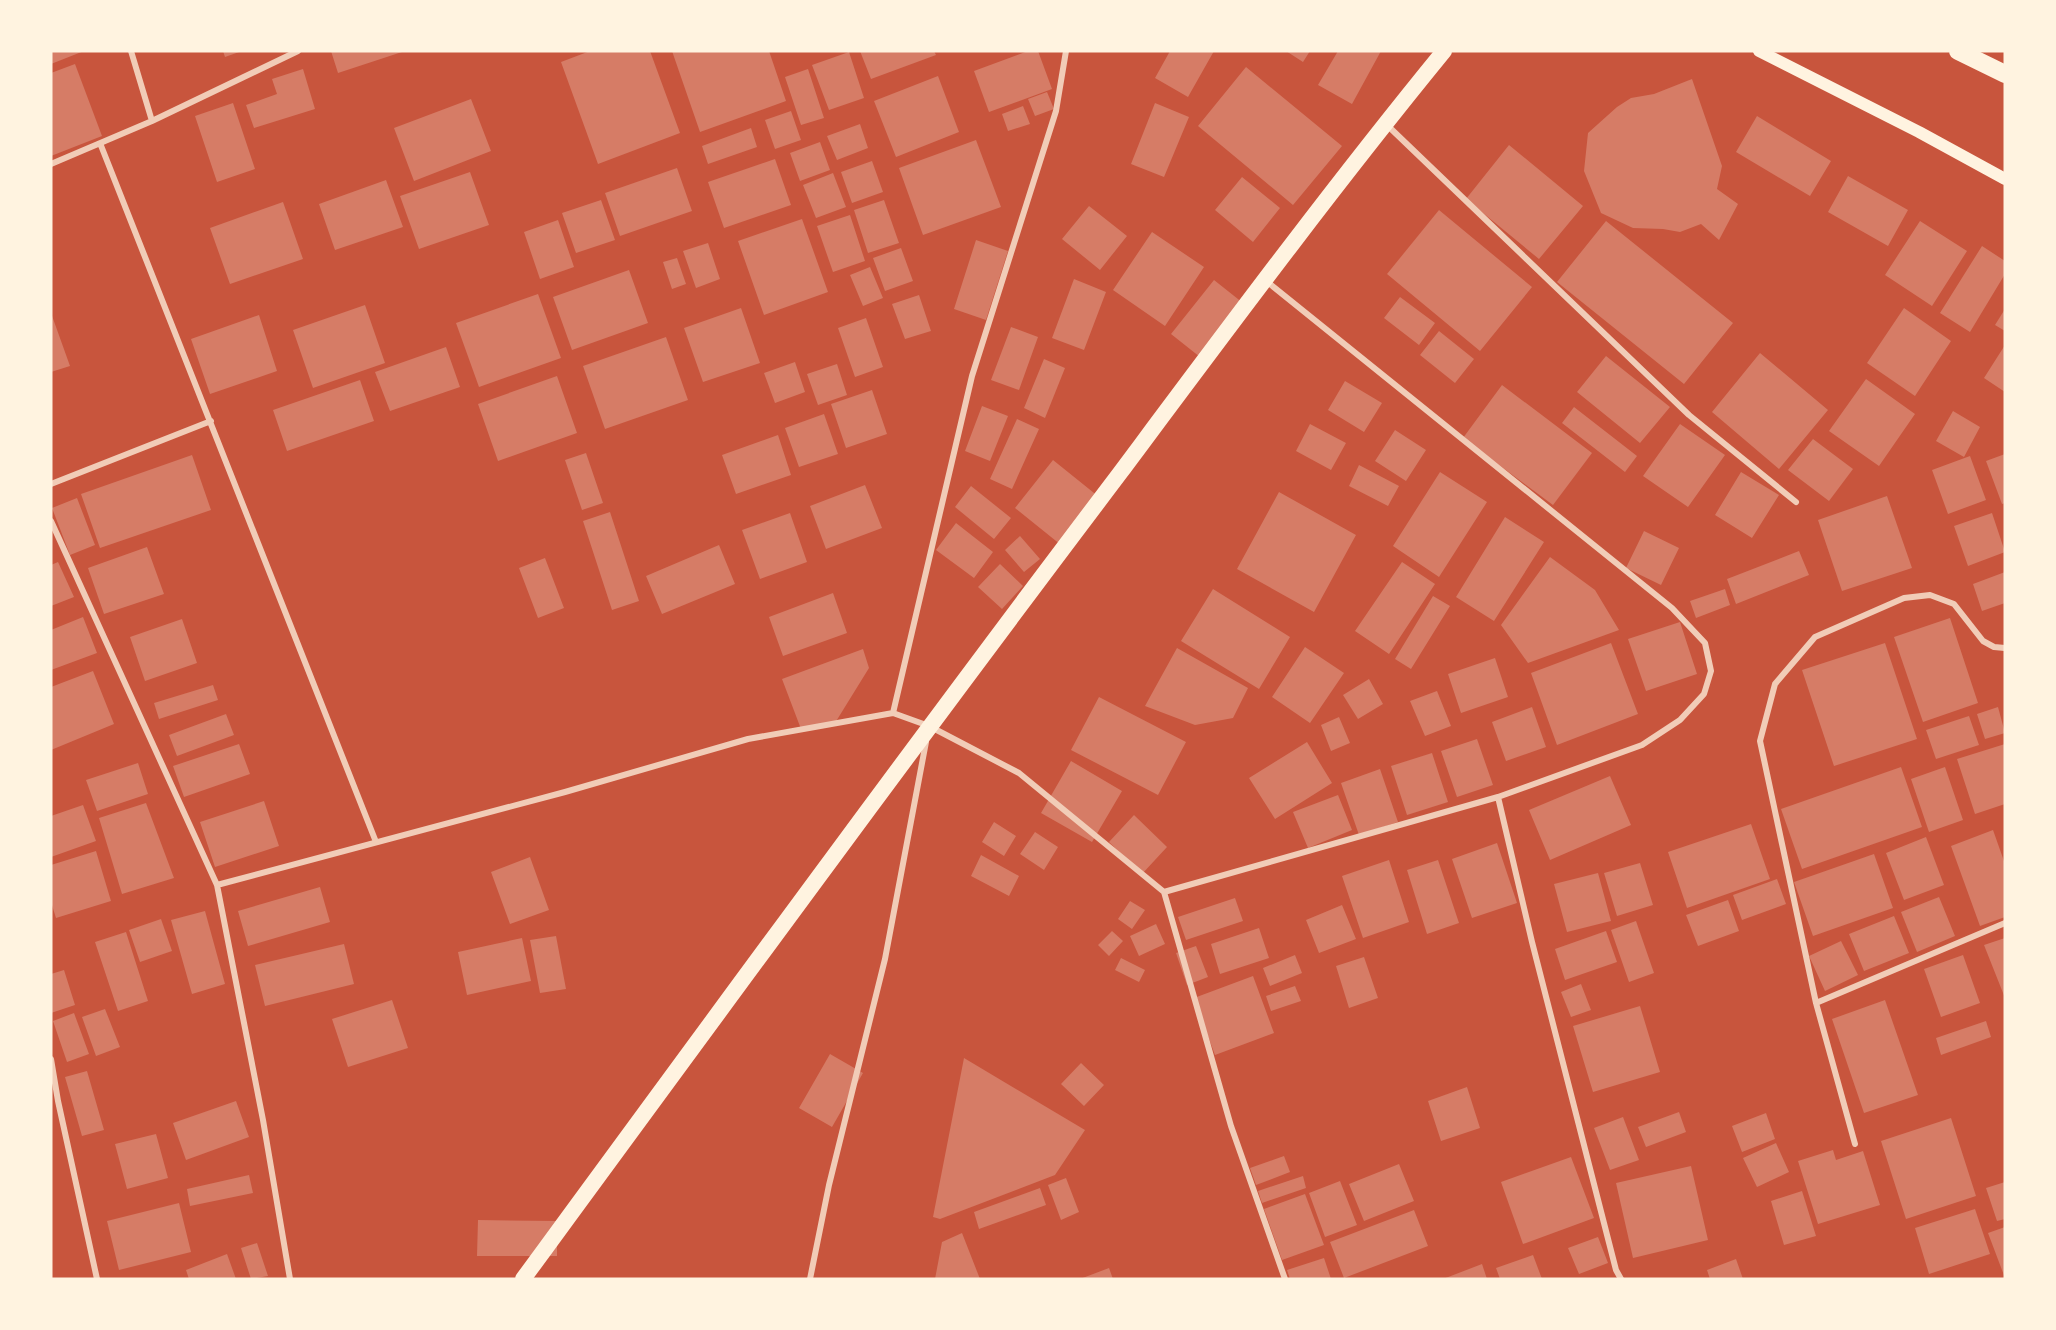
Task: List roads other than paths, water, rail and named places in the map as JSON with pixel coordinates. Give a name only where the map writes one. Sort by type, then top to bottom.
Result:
[{"type":"highway","points":[[523,1279],[929,726],[1265,280],[1385,123],[1444,51]]},
{"type":"highway","points":[[1958,51],[2005,74]]},
{"type":"main road","points":[[1759,51],[1919,132],[2005,179]]},
{"type":"street","points":[[131,51],[152,121]]},
{"type":"street","points":[[51,164],[152,121],[297,51]]},
{"type":"street","points":[[893,713],[972,376],[1056,111],[1066,51]]},
{"type":"street","points":[[1385,123],[1689,415],[1796,502]]},
{"type":"street","points":[[100,143],[376,842]]},
{"type":"street","points":[[1164,892],[1498,797],[1642,745],[1680,720],[1704,694],[1711,671],[1706,643],[1672,609],[1265,280]]},
{"type":"street","points":[[51,484],[211,421]]},
{"type":"street","points":[[51,521],[217,885],[263,1120],[290,1279]]},
{"type":"street","points":[[1854,1144],[1816,1003],[1760,741],[1775,684],[1815,637],[1904,598],[1930,595],[1954,604],[1983,641],[1994,647],[2005,648]]},
{"type":"street","points":[[217,885],[565,792],[748,740],[893,713],[929,726],[1019,773],[1164,892],[1231,1126],[1285,1279]]},
{"type":"street","points":[[810,1279],[829,1185],[885,960],[929,726]]},
{"type":"street","points":[[1498,797],[1538,965],[1620,1279]]},
{"type":"street","points":[[1816,1003],[2005,923]]},
{"type":"street","points":[[51,1059],[97,1279]]}]
